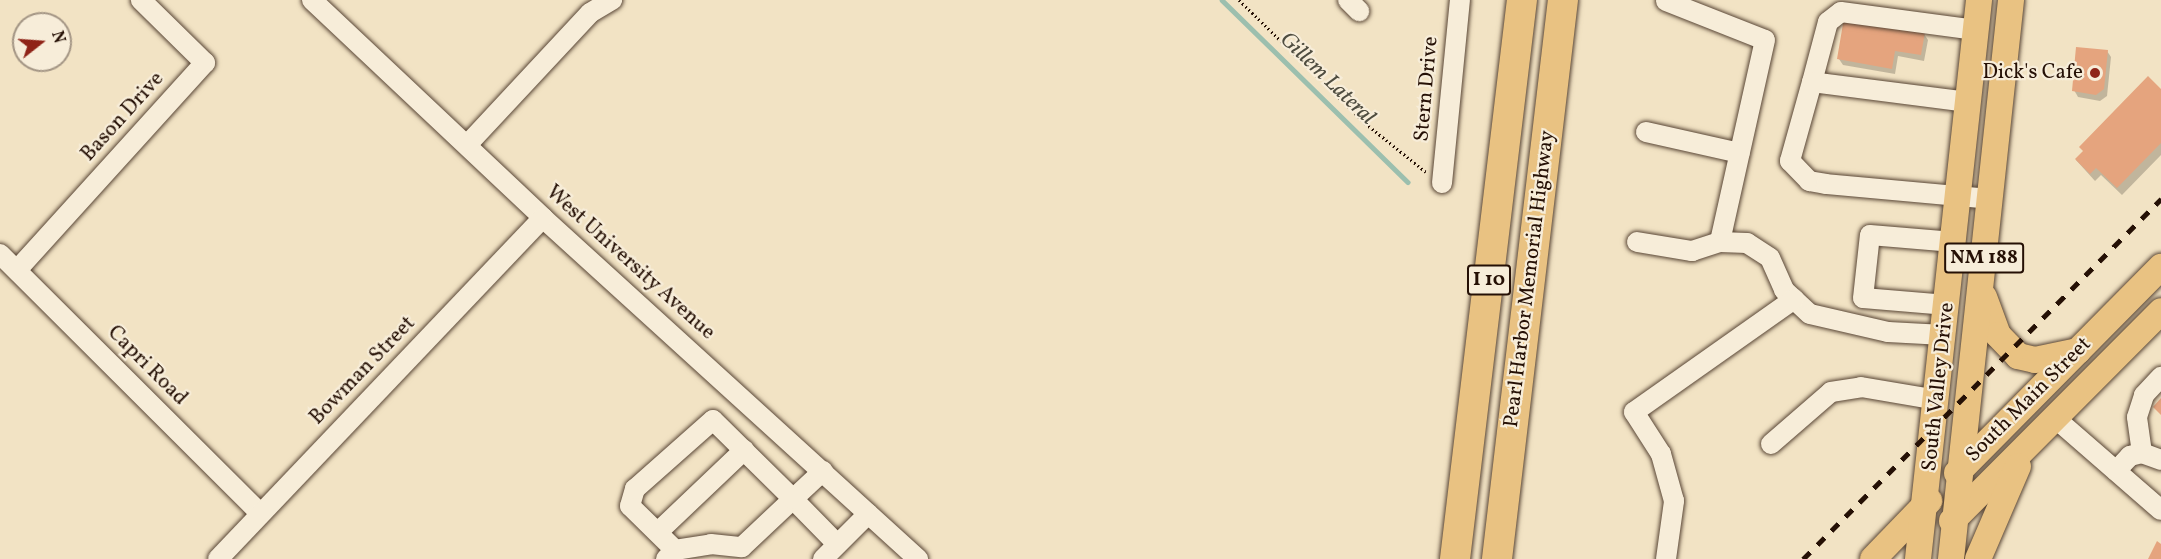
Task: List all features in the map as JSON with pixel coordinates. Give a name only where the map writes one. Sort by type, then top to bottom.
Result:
[{"type":"highway","name":"Pearl Harbor Memorial Highway","points":[[1455,559],[1522,0]]},
{"type":"highway","name":"Pearl Harbor Memorial Highway","points":[[1497,559],[1563,0]]},
{"type":"main road","name":"South Valley Drive","points":[[1917,557],[1926,504],[1979,0]]},
{"type":"main road","name":"South Valley Drive","points":[[1951,559],[2011,0]]},
{"type":"main road","name":"South Main Street","points":[[1873,559],[2078,351],[2155,285]]},
{"type":"main road","points":[[1981,289],[1998,335],[2018,357],[2035,360],[2078,351]]},
{"type":"main road","name":"South Main Street","points":[[1917,557],[2161,311]]},
{"type":"main road","points":[[1978,559],[2004,495],[2032,441]]},
{"type":"street","name":"Bason Drive","points":[[17,270],[205,63],[141,0]]},
{"type":"street","name":"West University Avenue","points":[[312,0],[543,218],[918,559]]},
{"type":"street","points":[[467,145],[590,13],[612,0]]},
{"type":"street","name":"Stern Drive","points":[[1442,183],[1460,0]]},
{"type":"street","points":[[1666,1],[1765,40],[1720,242]]},
{"type":"street","points":[[1976,30],[1840,12],[1828,22],[1790,161],[1798,174],[1826,184],[1990,199]]},
{"type":"street","points":[[1812,82],[1968,102]]},
{"type":"street","points":[[1646,132],[1740,153]]},
{"type":"street","name":"Bowman Street","points":[[218,559],[543,218]]},
{"type":"street","points":[[1947,305],[1863,298],[1870,236],[1954,242]]},
{"type":"street","points":[[1637,242],[1692,251],[1720,242],[1747,243],[1770,258],[1784,290],[1810,314],[1844,324],[1944,335]]},
{"type":"street","name":"Capri Road","points":[[0,254],[260,513]]},
{"type":"street","points":[[1666,559],[1674,501],[1661,454],[1634,412],[1794,299]]},
{"type":"street","points":[[2142,453],[2137,417],[2144,395],[2161,377]]},
{"type":"street","points":[[1771,444],[1831,392],[1862,387],[1937,400]]},
{"type":"street","points":[[2055,418],[2161,510]]},
{"type":"street","points":[[823,471],[794,499],[742,547],[711,544],[671,555],[658,532],[630,506],[636,489],[713,420],[794,499],[837,544]]},
{"type":"street","points":[[658,532],[744,450]]},
{"type":"street","points":[[2116,471],[2130,456],[2142,453],[2161,460]]},
{"type":"street","points":[[823,559],[868,514]]},
{"type":"path","points":[[1239,0],[1365,123],[1442,183]]},
{"type":"building","points":[[1844,18],[1925,32],[1921,55],[1895,51],[1892,69],[1837,59]]},
{"type":"building","points":[[2076,47],[2108,50],[2104,89],[2096,95],[2072,91]]},
{"type":"building","points":[[2148,76],[2161,89],[2161,143],[2117,188],[2096,168],[2090,174],[2075,159],[2083,151],[2079,147]]},
{"type":"building","points":[[2161,398],[2161,415],[2153,407]]},
{"type":"building","points":[[2157,541],[2161,544],[2161,559],[2148,559]]},
{"type":"waterway","name":"Gillem Lateral","points":[[1222,0],[1408,182]]},
{"type":"railway","points":[[1803,559],[2161,199]]},
{"type":"place","name":"Dick's Cafe","points":[[2095,73]]}]
